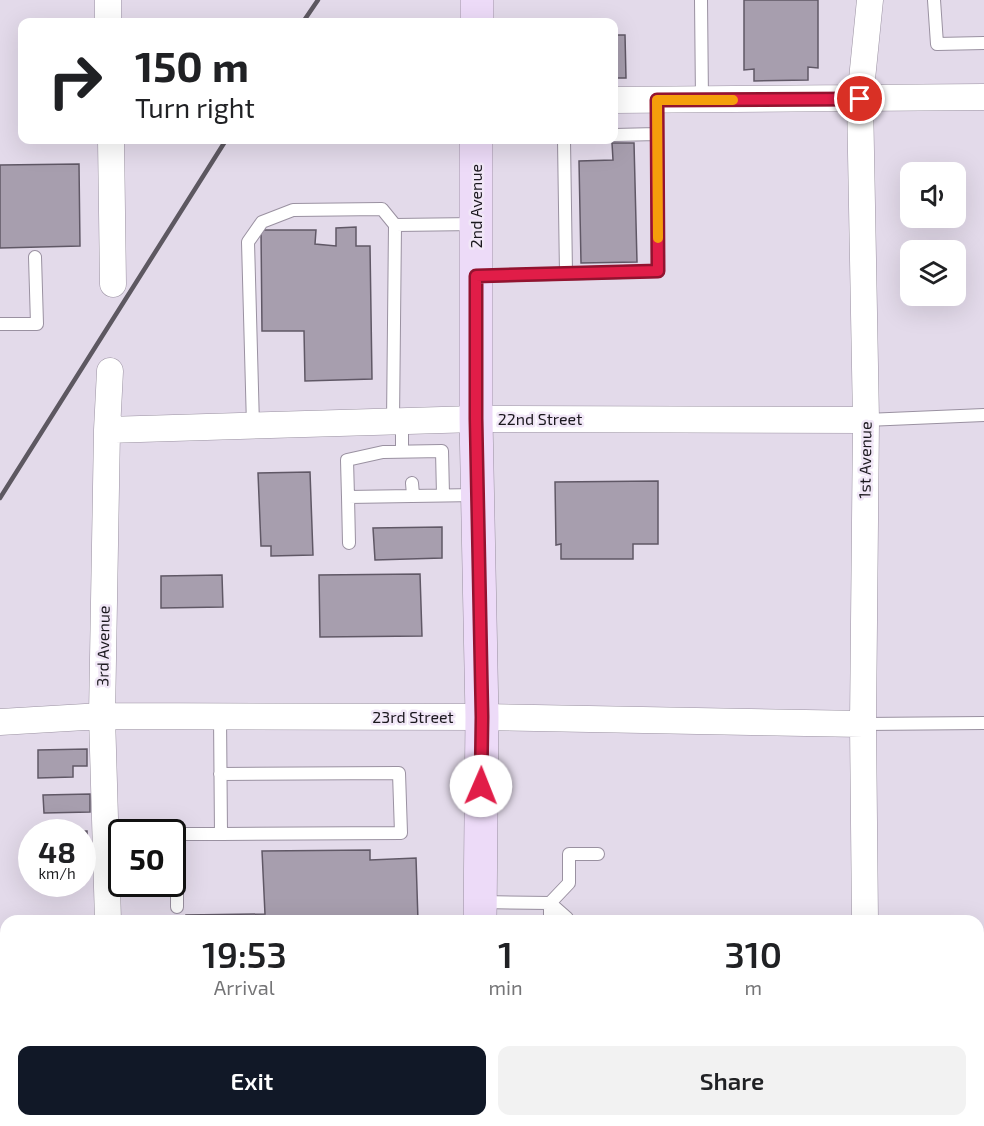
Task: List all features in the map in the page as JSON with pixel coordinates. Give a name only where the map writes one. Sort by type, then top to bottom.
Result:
[{"type":"main road","points":[[477,0],[477,18]]},
{"type":"main road","name":"2nd Avenue","points":[[476,144],[476,419],[482,717],[480,912]]},
{"type":"street","points":[[108,0],[108,18]]},
{"type":"street","name":"1st Avenue","points":[[865,915],[862,724],[866,420],[860,99],[870,0]]},
{"type":"street","points":[[618,100],[984,98]]},
{"type":"street","points":[[111,144],[112,284]]},
{"type":"street","name":"3rd Avenue","points":[[110,371],[102,716],[112,819]]},
{"type":"street","name":"22nd Street","points":[[107,430],[476,419],[866,420]]},
{"type":"street","name":"23rd Street","points":[[0,722],[102,716],[220,716],[482,717],[862,724]]},
{"type":"street","name":"3rd Avenue","points":[[108,915],[110,897]]},
{"type":"lane","points":[[700,0],[702,100]]},
{"type":"lane","points":[[934,0],[937,44],[984,43]]},
{"type":"lane","points":[[476,276],[658,271],[657,100]]},
{"type":"lane","points":[[618,135],[657,134]]},
{"type":"lane","points":[[564,144],[566,274]]},
{"type":"lane","points":[[253,425],[248,242],[262,222],[293,210],[382,209],[395,225],[398,421],[409,454]]},
{"type":"lane","points":[[395,225],[476,224]]},
{"type":"lane","points":[[0,324],[37,324],[35,257]]},
{"type":"lane","points":[[866,420],[984,415]]},
{"type":"lane","points":[[349,543],[347,460],[442,451],[443,495]]},
{"type":"lane","points":[[348,496],[384,490],[412,489],[443,495],[477,495]]},
{"type":"lane","points":[[220,716],[221,834]]},
{"type":"lane","points":[[862,724],[984,723]]},
{"type":"lane","points":[[186,834],[401,833],[399,773],[220,774]]},
{"type":"lane","points":[[480,912],[550,903],[569,883],[568,855],[598,854]]},
{"type":"lane","points":[[177,897],[177,907]]},
{"type":"lane","points":[[550,903],[550,915]]},
{"type":"lane","points":[[550,903],[564,915]]},
{"type":"building","points":[[744,0],[818,0],[818,68],[808,67],[808,80],[754,81],[754,69],[744,70]]},
{"type":"building","points":[[618,35],[625,35],[626,78],[618,78]]},
{"type":"building","points":[[634,143],[637,262],[581,263],[579,161],[613,160],[612,144]]},
{"type":"building","points":[[79,164],[80,246],[0,248],[0,165]]},
{"type":"building","points":[[356,227],[356,246],[370,246],[372,379],[305,381],[304,331],[262,331],[261,230],[316,230],[315,244],[336,246],[336,228]]},
{"type":"building","points":[[310,472],[313,555],[271,556],[271,546],[261,546],[258,473]]},
{"type":"building","points":[[658,481],[658,544],[633,544],[633,559],[561,559],[561,544],[556,545],[555,482]]},
{"type":"building","points":[[442,527],[442,558],[375,560],[373,528]]},
{"type":"building","points":[[420,574],[422,636],[320,637],[319,575]]},
{"type":"building","points":[[222,575],[223,607],[161,608],[161,576]]},
{"type":"building","points":[[87,749],[87,766],[73,766],[73,777],[38,778],[38,750]]},
{"type":"building","points":[[90,794],[90,812],[44,813],[43,795]]},
{"type":"building","points":[[370,850],[370,860],[416,858],[418,915],[186,915],[265,914],[262,851]]},
{"type":"railway","points":[[306,18],[318,0]]},
{"type":"railway","points":[[0,498],[223,144]]},
{"type":"slow traffic","points":[[658,238],[657,100],[733,100]]},
{"type":"route","points":[[481,786],[476,276],[658,271],[657,100],[860,99]]}]
